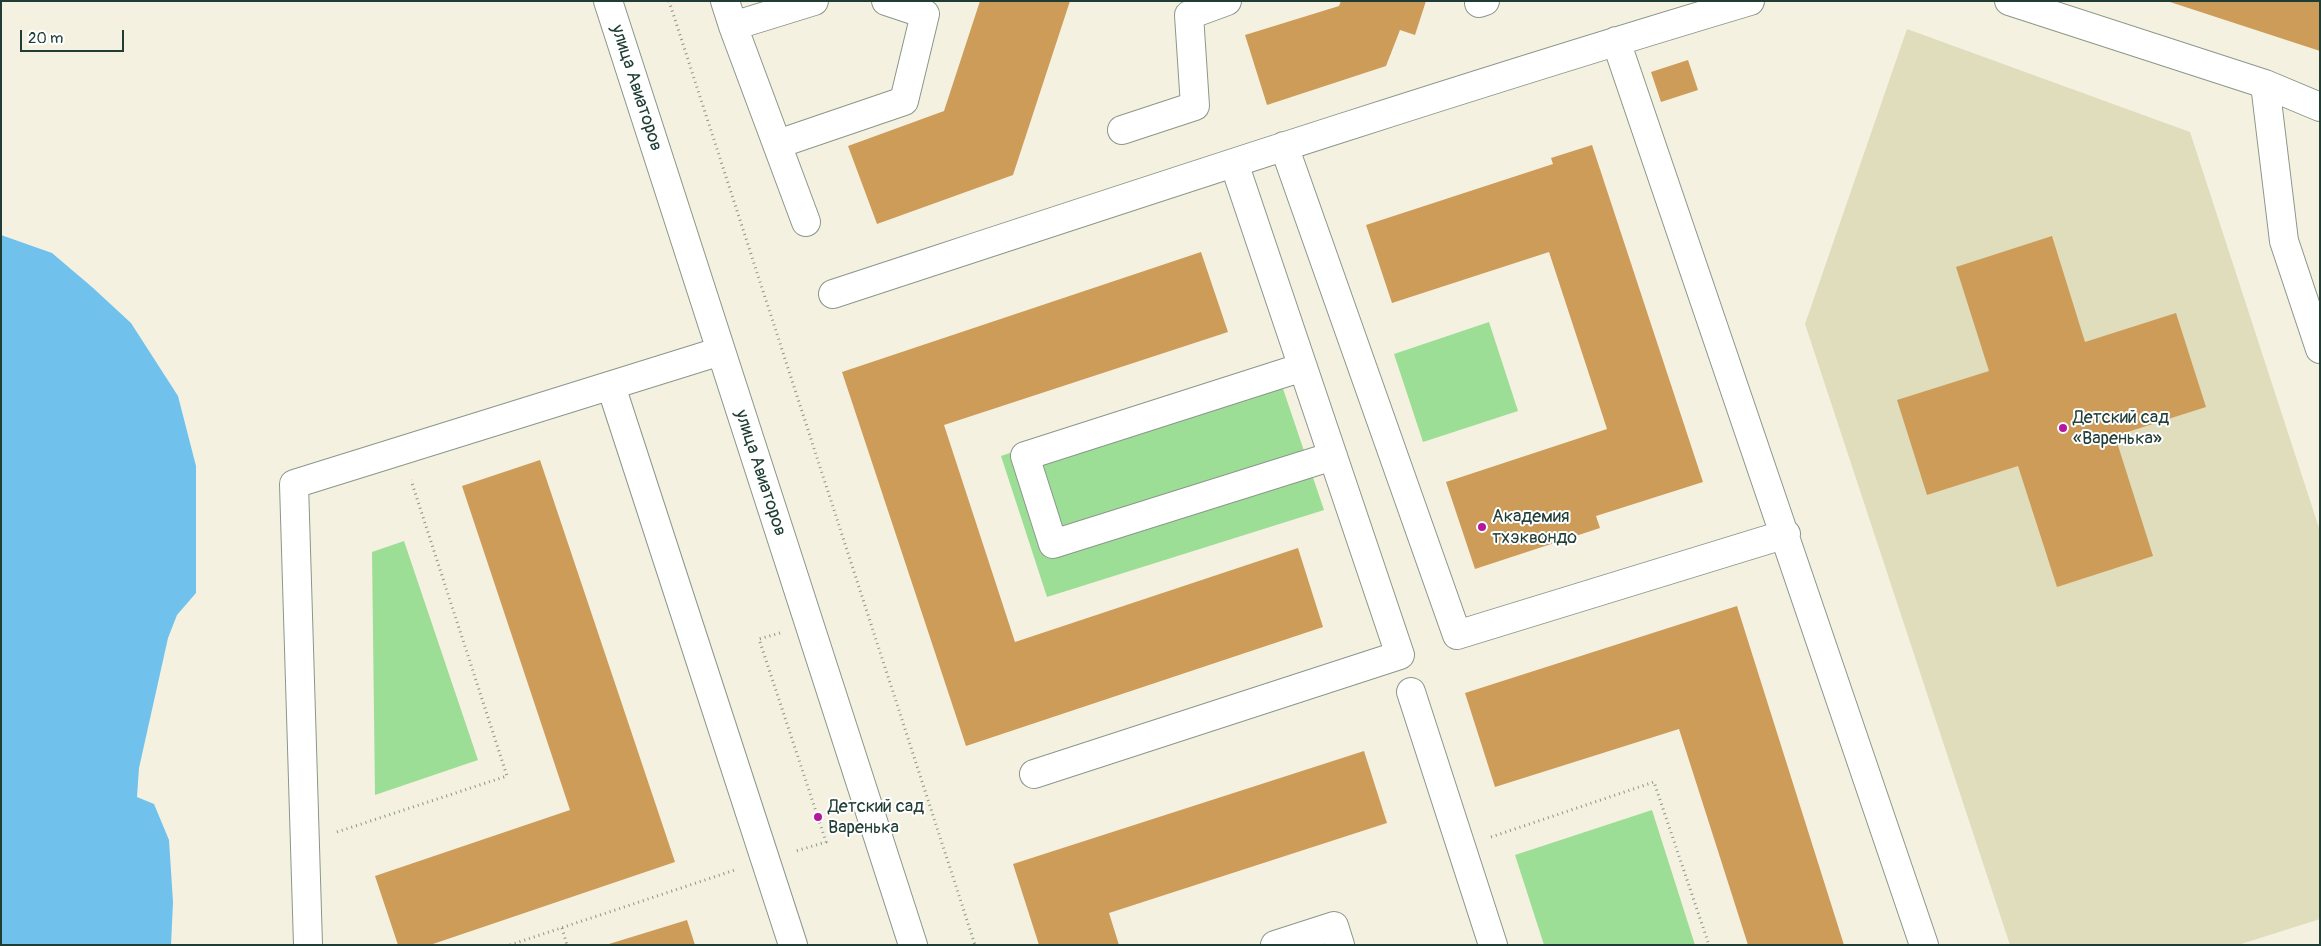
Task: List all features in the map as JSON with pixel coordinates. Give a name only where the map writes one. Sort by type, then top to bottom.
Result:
[{"type":"street","name":"улица Авиаторов","points":[[608,1],[914,945]]},
{"type":"street","points":[[806,222],[729,14],[814,1]]},
{"type":"street","points":[[778,144],[904,101],[926,14],[886,1]]},
{"type":"street","points":[[1122,130],[1196,106],[1187,8],[1227,1]]},
{"type":"street","points":[[833,294],[1284,146],[1616,41],[1750,1]]},
{"type":"street","points":[[2009,1],[2265,84],[2320,107]]},
{"type":"street","points":[[1616,41],[1786,534],[1924,945]]},
{"type":"street","points":[[2265,84],[2284,241],[2320,349]]},
{"type":"street","points":[[1284,146],[1456,635],[1786,534]]},
{"type":"street","points":[[1034,774],[1400,655],[1234,163]]},
{"type":"street","points":[[308,945],[294,484],[721,351]]},
{"type":"street","points":[[1303,367],[1025,456],[1053,544],[1333,456]]},
{"type":"street","points":[[611,386],[793,945]]},
{"type":"street","points":[[1411,692],[1493,945]]},
{"type":"street","points":[[1275,945],[1334,926],[1340,945]]},
{"type":"path","points":[[669,1],[975,945]]},
{"type":"path","points":[[305,842],[507,776],[402,451]]},
{"type":"path","points":[[1462,847],[1654,782],[1709,945]]},
{"type":"path","points":[[562,928],[567,945]]},
{"type":"shaded area","name":"Детский сад «Варенька»","points":[[1907,29],[2190,132],[2320,531],[2320,919],[2238,945],[2010,945],[1805,324]]},
{"type":"green space","points":[[1489,322],[1518,411],[1423,442],[1394,354]]},
{"type":"green space","points":[[1274,362],[1324,510],[1047,597],[1001,456]]},
{"type":"green space","points":[[404,541],[478,760],[375,795],[372,552]]},
{"type":"green space","points":[[1652,810],[1695,945],[1544,945],[1515,855]]},
{"type":"water","points":[[1,235],[52,253],[131,323],[178,396],[196,466],[196,593],[177,615],[168,638],[139,768],[137,797],[154,804],[169,840],[173,902],[171,945],[1,945]]},
{"type":"building","points":[[980,1],[1070,1],[1013,175],[877,224],[848,146],[944,111]]},
{"type":"building","points":[[1341,1],[1426,1],[1415,35],[1400,30],[1386,66],[1267,105],[1245,35],[1339,6]]},
{"type":"building","points":[[2320,1],[2320,51],[2170,2]]},
{"type":"building","points":[[1688,60],[1698,90],[1661,102],[1651,72]]},
{"type":"building","points":[[1592,145],[1703,482],[1596,516],[1600,528],[1475,569],[1446,482],[1607,429],[1549,252],[1392,303],[1366,225],[1553,164],[1551,158]]},
{"type":"building","points":[[2052,236],[2085,342],[2176,313],[2206,407],[2115,436],[2153,556],[2057,587],[2018,466],[1927,495],[1897,400],[1989,371],[1956,267]]},
{"type":"building","points":[[1201,252],[1228,332],[944,425],[1015,642],[1298,548],[1323,627],[966,746],[842,372]]},
{"type":"building","points":[[540,460],[675,862],[430,945],[398,945],[375,876],[570,810],[462,486]]},
{"type":"building","points":[[1737,606],[1844,945],[1748,945],[1679,729],[1495,787],[1465,693]]},
{"type":"building","points":[[1364,751],[1387,823],[1109,913],[1119,945],[1039,945],[1013,864]]},
{"type":"building","points":[[687,920],[695,945],[609,945],[609,944]]},
{"type":"place","name":"Детский сад «Варенька»","points":[[2063,428]]},
{"type":"place","name":"Академия тхэквондо","points":[[1482,527]]},
{"type":"place","name":"Детский сад Варенька","points":[[818,817]]}]
